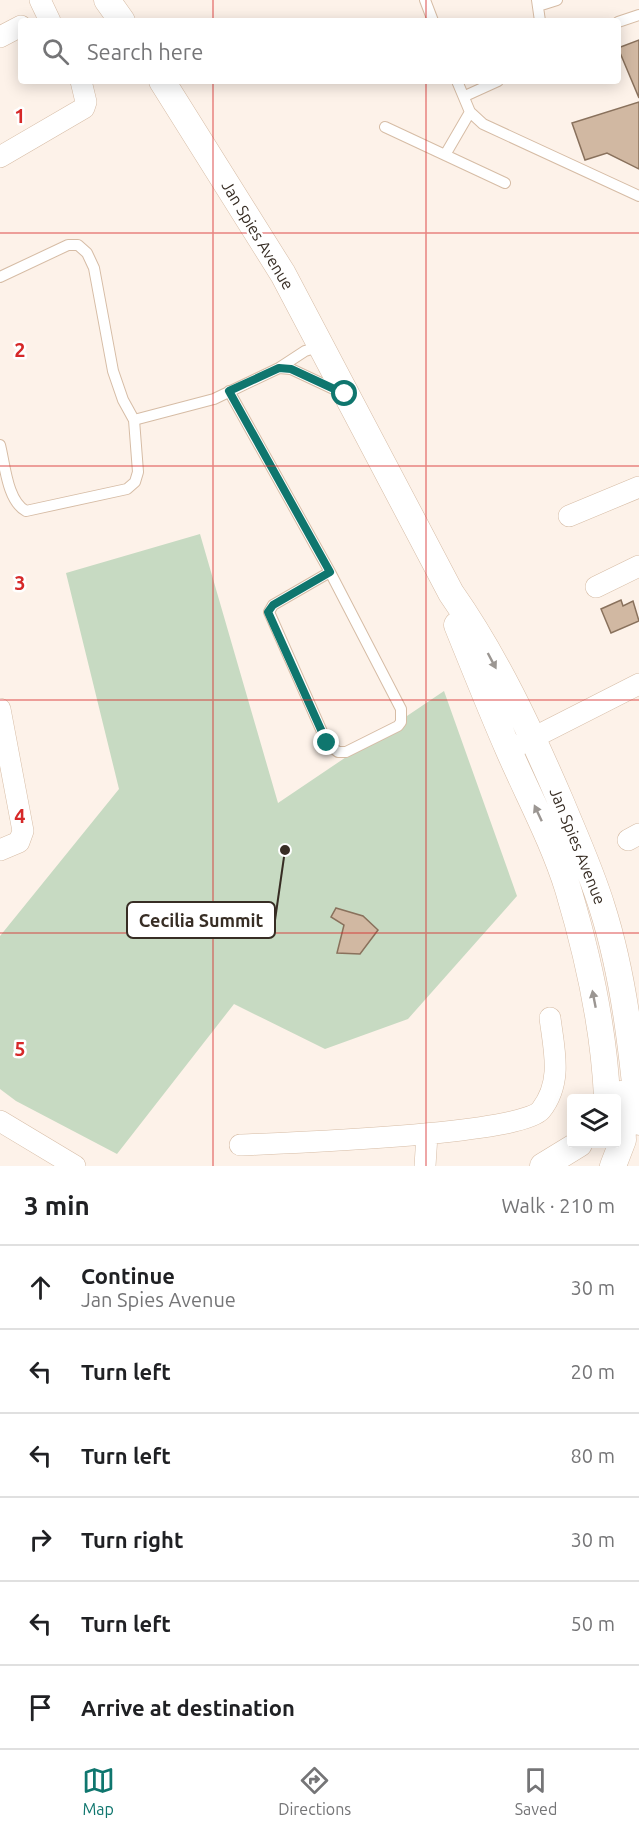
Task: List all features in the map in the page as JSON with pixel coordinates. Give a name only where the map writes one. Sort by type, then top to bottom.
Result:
[{"type":"street","points":[[107,0],[120,18]]},
{"type":"street","points":[[0,37],[18,28]]},
{"type":"street","points":[[0,157],[84,108],[86,102],[82,84]]},
{"type":"street","name":"Jan Spies Avenue","points":[[164,84],[283,274],[451,593],[471,621],[534,739],[587,863],[613,947],[633,1065],[639,1122]]},
{"type":"street","points":[[569,516],[639,487]]},
{"type":"street","points":[[596,587],[639,566]]},
{"type":"street","name":"Jan Spies Avenue","points":[[451,593],[456,623],[509,750],[548,835],[568,889],[585,957],[601,1038],[607,1094]]},
{"type":"street","points":[[509,750],[639,684]]},
{"type":"street","points":[[0,709],[7,781],[23,831],[19,842],[0,850]]},
{"type":"street","points":[[612,1166],[623,1140],[621,1083],[613,1020],[613,947]]},
{"type":"street","points":[[240,1145],[427,1135],[533,1116],[540,1111],[554,1086],[557,1070],[550,1018]]},
{"type":"street","points":[[0,1121],[75,1166]]},
{"type":"street","points":[[425,1166],[427,1135]]},
{"type":"street","points":[[543,1166],[571,1148]]},
{"type":"street","points":[[610,1148],[612,1166]]},
{"type":"lane","points":[[425,0],[432,18]]},
{"type":"lane","points":[[540,18],[538,3],[557,0]]},
{"type":"lane","points":[[621,21],[639,15]]},
{"type":"lane","points":[[459,84],[470,112],[483,124],[639,196]]},
{"type":"lane","points":[[465,96],[491,84]]},
{"type":"lane","points":[[445,155],[470,112]]},
{"type":"lane","points":[[385,127],[505,183]]},
{"type":"lane","points":[[0,277],[68,245],[83,248],[94,268],[118,387],[134,420],[138,472],[131,486],[34,511],[26,511],[17,504],[0,445]]},
{"type":"lane","points":[[134,420],[206,402],[279,368],[304,351],[321,346]]},
{"type":"lane","points":[[279,368],[291,369],[345,394]]},
{"type":"lane","points":[[229,391],[330,572],[396,700],[401,716],[398,726],[346,752],[338,752],[327,743],[268,612],[273,605],[330,572]]},
{"type":"green space","points":[[200,534],[278,803],[444,691],[517,896],[408,1019],[325,1049],[234,1004],[117,1154],[16,1101],[0,1089],[0,936],[119,789],[66,573]]},
{"type":"building","points":[[639,40],[639,98],[621,55],[621,47]]},
{"type":"building","points":[[639,102],[639,169],[607,153],[585,160],[572,123]]},
{"type":"building","points":[[621,600],[623,606],[633,601],[639,621],[611,633],[601,609]]},
{"type":"building","points":[[336,908],[363,916],[378,930],[360,954],[337,953],[344,925],[331,917]]},
{"type":"place","name":"Cecilia Summit","points":[[285,850]]},
{"type":"route","points":[[327,743],[268,612],[273,605],[330,572],[229,391],[279,368],[291,369],[345,394]]}]
